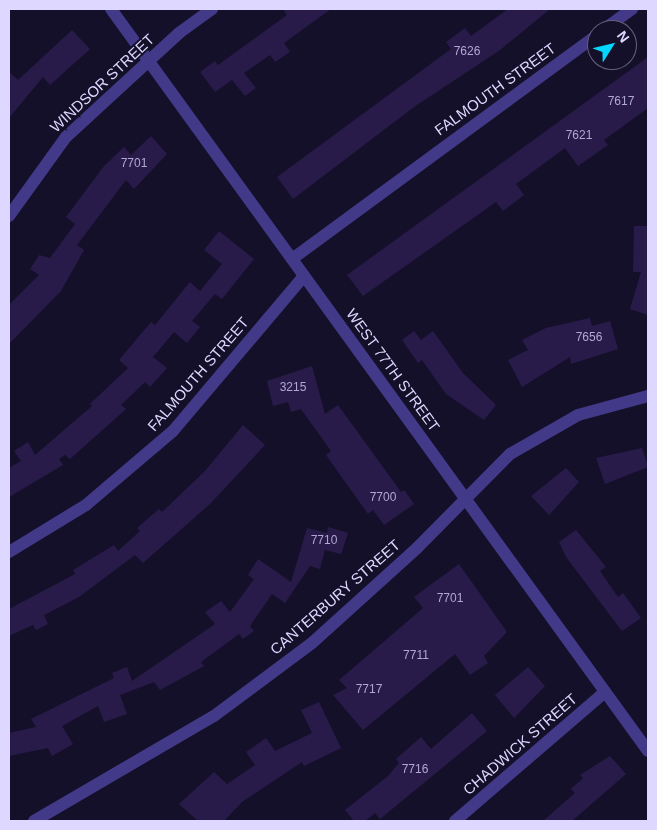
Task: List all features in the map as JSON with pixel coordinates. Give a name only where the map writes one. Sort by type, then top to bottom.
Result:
[{"type":"street","name":"WEST 77TH STREET","points":[[111,9],[648,750]]},
{"type":"street","name":"WINDSOR STREET","points":[[9,216],[66,136],[149,61],[212,9]]},
{"type":"street","points":[[617,20],[632,9]]},
{"type":"street","name":"FALMOUTH STREET","points":[[292,259],[587,42]]},
{"type":"street","name":"FALMOUTH STREET","points":[[9,552],[86,505],[173,431],[304,276]]},
{"type":"street","name":"CANTERBURY STREET","points":[[34,821],[125,772],[221,711],[369,594],[510,454],[546,429],[578,415],[648,396]]},
{"type":"street","name":"CHADWICK STREET","points":[[455,821],[605,692]]},
{"type":"building","points":[[283,9],[331,9],[284,43],[290,52],[275,62],[270,55],[244,73],[256,88],[245,96],[232,80],[215,92],[200,72],[215,61],[218,65],[287,15]]},
{"type":"building","points":[[508,9],[550,9],[500,50],[414,107],[293,199],[277,177],[451,49],[446,42],[465,28],[471,36]]},
{"type":"building","points":[[72,30],[90,49],[50,85],[43,77],[9,118],[9,72],[18,80]]},
{"type":"building","points":[[648,57],[648,108],[604,140],[608,145],[578,166],[565,148],[516,184],[524,195],[503,211],[496,202],[363,296],[347,275],[630,70],[637,70],[637,65]]},
{"type":"building","points":[[151,136],[167,154],[134,189],[126,180],[77,245],[84,250],[61,291],[9,344],[9,305],[39,275],[30,269],[39,255],[50,258],[75,224],[66,217],[104,166],[124,147],[131,155]]},
{"type":"building","points":[[634,226],[648,226],[648,315],[630,309],[641,272],[633,272]]},
{"type":"building","points":[[219,231],[254,259],[222,299],[215,294],[192,321],[200,327],[187,343],[174,332],[153,357],[167,368],[150,387],[145,382],[121,405],[126,409],[70,459],[65,455],[59,459],[63,465],[9,497],[9,468],[21,461],[14,451],[28,442],[35,455],[92,406],[90,404],[128,368],[119,360],[151,322],[155,325],[190,282],[200,291],[222,264],[204,250]]},
{"type":"building","points":[[590,318],[592,326],[610,321],[618,349],[571,364],[570,357],[522,387],[508,360],[528,350],[522,340],[546,328]]},
{"type":"building","points":[[414,331],[421,340],[433,331],[463,373],[496,405],[484,420],[446,394],[422,360],[418,363],[402,340]]},
{"type":"building","points":[[312,366],[325,414],[338,405],[401,492],[404,490],[414,504],[384,525],[373,510],[368,514],[326,455],[331,451],[301,409],[291,412],[288,402],[273,406],[267,381]]},
{"type":"building","points":[[243,425],[265,445],[211,503],[143,563],[135,555],[79,597],[44,615],[48,624],[36,630],[33,625],[9,636],[9,609],[75,574],[73,570],[114,545],[118,551],[140,531],[137,528],[159,509],[162,512],[205,471]]},
{"type":"building","points":[[642,448],[648,467],[605,484],[596,458]]},
{"type":"building","points":[[566,468],[579,482],[549,515],[531,496]]},
{"type":"building","points":[[328,527],[348,533],[341,554],[325,550],[320,569],[310,566],[285,603],[272,594],[250,626],[254,631],[243,639],[239,634],[201,662],[204,666],[160,690],[154,682],[120,695],[127,714],[104,722],[98,706],[62,726],[73,744],[52,756],[48,748],[9,756],[9,733],[36,727],[31,719],[114,678],[112,673],[127,667],[132,681],[215,624],[205,612],[221,601],[230,612],[254,579],[248,575],[258,559],[291,582],[307,528],[327,533]]},
{"type":"building","points":[[576,530],[606,567],[600,571],[618,597],[623,593],[641,618],[622,631],[566,557],[559,542]]},
{"type":"building","points":[[459,564],[507,632],[484,656],[488,663],[470,675],[455,654],[363,730],[333,695],[347,688],[339,680],[423,608],[414,597]]},
{"type":"building","points":[[528,667],[545,686],[514,718],[495,695]]},
{"type":"building","points":[[319,702],[341,748],[304,766],[302,762],[242,802],[224,821],[198,821],[179,804],[214,772],[227,784],[255,765],[246,752],[266,738],[275,751],[312,733],[301,710]]},
{"type":"building","points":[[472,713],[487,731],[380,819],[375,813],[365,821],[354,821],[345,810],[388,776],[399,763],[396,759],[421,737],[431,749]]},
{"type":"building","points":[[610,756],[626,774],[572,821],[543,821],[575,793],[571,789],[583,778],[580,775]]}]
